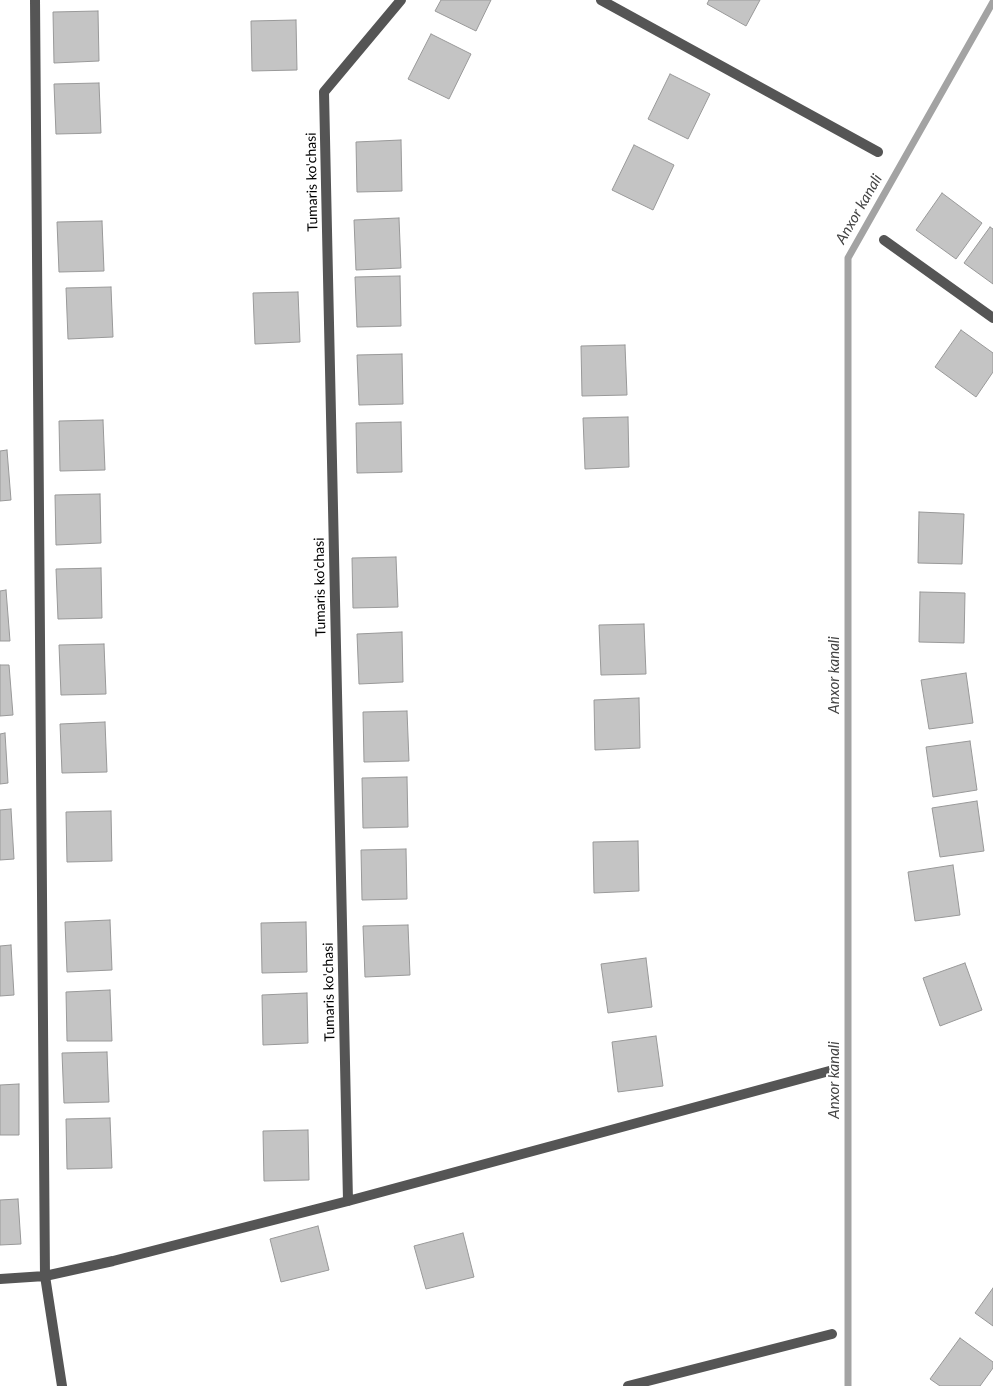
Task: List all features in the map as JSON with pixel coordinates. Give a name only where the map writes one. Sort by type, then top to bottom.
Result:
[{"type":"street","points":[[35,0],[46,1276],[62,1386]]},
{"type":"street","name":"Tumaris ko'chasi","points":[[348,1201],[324,92],[401,0]]},
{"type":"street","points":[[601,0],[878,152]]},
{"type":"street","points":[[884,240],[993,318]]},
{"type":"street","points":[[0,1278],[46,1276],[114,1261],[348,1201],[833,1070]]},
{"type":"street","points":[[628,1386],[832,1334]]},
{"type":"building","points":[[441,0],[491,0],[476,31],[435,11]]},
{"type":"building","points":[[709,0],[760,0],[746,26],[707,4]]},
{"type":"building","points":[[98,11],[99,61],[54,63],[53,12]]},
{"type":"building","points":[[296,20],[297,70],[252,71],[251,21]]},
{"type":"building","points":[[431,34],[471,54],[449,99],[408,79]]},
{"type":"building","points":[[670,74],[710,94],[688,139],[648,119]]},
{"type":"building","points":[[99,83],[101,133],[56,134],[54,84]]},
{"type":"building","points":[[401,140],[402,191],[357,192],[356,142]]},
{"type":"building","points":[[634,145],[674,165],[653,210],[612,190]]},
{"type":"building","points":[[942,193],[982,223],[956,259],[916,230]]},
{"type":"building","points":[[399,218],[401,268],[356,270],[354,220]]},
{"type":"building","points":[[102,221],[104,271],[59,272],[57,222]]},
{"type":"building","points":[[990,227],[993,229],[993,284],[964,263]]},
{"type":"building","points":[[400,276],[401,326],[357,327],[355,277]]},
{"type":"building","points":[[111,287],[113,337],[68,339],[66,288]]},
{"type":"building","points":[[298,292],[300,342],[255,344],[253,293]]},
{"type":"building","points":[[961,330],[993,353],[993,372],[976,397],[935,367]]},
{"type":"building","points":[[625,345],[627,395],[582,396],[581,346]]},
{"type":"building","points":[[402,354],[403,404],[359,405],[357,355]]},
{"type":"building","points":[[628,417],[629,467],[585,469],[583,418]]},
{"type":"building","points":[[103,420],[105,470],[60,471],[59,421]]},
{"type":"building","points":[[401,422],[402,472],[357,473],[356,423]]},
{"type":"building","points":[[7,450],[11,500],[0,501],[0,451]]},
{"type":"building","points":[[100,494],[101,543],[56,545],[55,495]]},
{"type":"building","points":[[919,512],[964,514],[962,564],[918,563]]},
{"type":"building","points":[[396,557],[398,607],[353,608],[352,558]]},
{"type":"building","points":[[101,568],[102,618],[58,619],[56,569]]},
{"type":"building","points":[[6,590],[10,641],[0,641],[0,591]]},
{"type":"building","points":[[920,592],[965,593],[964,643],[919,642]]},
{"type":"building","points":[[644,624],[646,674],[601,675],[599,625]]},
{"type":"building","points":[[402,632],[403,682],[359,684],[357,634]]},
{"type":"building","points":[[104,644],[106,694],[61,695],[59,645]]},
{"type":"building","points":[[0,665],[9,665],[13,715],[0,716]]},
{"type":"building","points":[[966,673],[973,723],[929,729],[921,680]]},
{"type":"building","points":[[639,698],[640,748],[595,750],[594,700]]},
{"type":"building","points":[[407,711],[409,761],[364,762],[363,712]]},
{"type":"building","points":[[105,722],[107,772],[62,773],[60,724]]},
{"type":"building","points":[[5,733],[8,783],[0,784],[0,734]]},
{"type":"building","points":[[970,741],[977,790],[933,797],[926,747]]},
{"type":"building","points":[[407,777],[408,827],[363,828],[362,778]]},
{"type":"building","points":[[977,801],[984,851],[940,857],[932,808]]},
{"type":"building","points":[[11,809],[14,859],[0,860],[0,810]]},
{"type":"building","points":[[111,811],[112,861],[67,862],[66,812]]},
{"type":"building","points":[[638,841],[639,891],[594,893],[593,842]]},
{"type":"building","points":[[406,849],[407,899],[362,900],[361,850]]},
{"type":"building","points":[[953,865],[960,915],[915,921],[908,872]]},
{"type":"building","points":[[110,920],[112,970],[67,972],[65,922]]},
{"type":"building","points":[[306,922],[307,972],[262,973],[261,923]]},
{"type":"building","points":[[408,925],[410,975],[365,977],[363,926]]},
{"type":"building","points":[[11,945],[14,995],[0,996],[0,946]]},
{"type":"building","points":[[646,958],[652,1007],[608,1013],[601,964]]},
{"type":"building","points":[[965,963],[982,1010],[940,1026],[923,978]]},
{"type":"building","points":[[110,990],[112,1041],[67,1041],[66,992]]},
{"type":"building","points":[[307,993],[308,1043],[263,1045],[262,995]]},
{"type":"building","points":[[656,1036],[663,1086],[618,1092],[612,1042]]},
{"type":"building","points":[[107,1052],[109,1102],[64,1103],[62,1053]]},
{"type":"building","points":[[19,1084],[19,1135],[0,1135],[0,1085]]},
{"type":"building","points":[[110,1118],[112,1168],[67,1169],[66,1119]]},
{"type":"building","points":[[308,1130],[309,1180],[264,1181],[263,1131]]},
{"type":"building","points":[[18,1199],[21,1244],[0,1245],[0,1200]]},
{"type":"building","points":[[318,1226],[329,1270],[281,1282],[270,1239]]},
{"type":"building","points":[[463,1233],[474,1277],[426,1289],[414,1246]]},
{"type":"building","points":[[993,1288],[993,1326],[975,1313]]},
{"type":"building","points":[[960,1338],[993,1362],[993,1368],[980,1386],[940,1386],[930,1379]]},
{"type":"waterway","name":"Anxor kanali","points":[[848,1386],[848,258],[993,2]]}]
